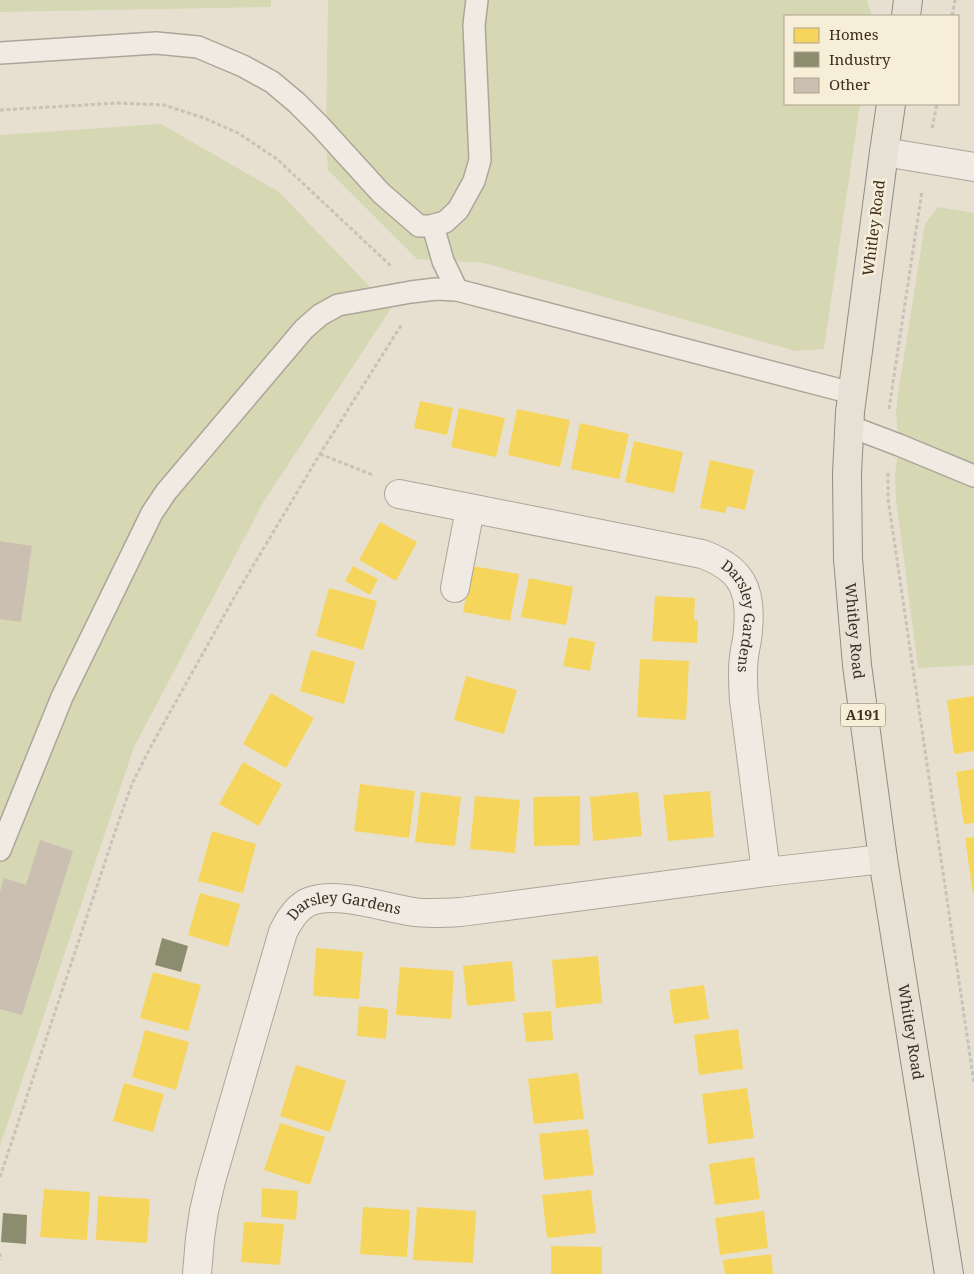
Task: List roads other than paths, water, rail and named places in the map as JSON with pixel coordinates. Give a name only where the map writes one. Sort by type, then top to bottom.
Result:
[{"type":"main road","points":[[906,15],[908,0]]},
{"type":"main road","name":"Whitley Road","points":[[892,105],[852,393],[847,474],[849,569],[858,674],[884,859],[949,1274]]},
{"type":"street","points":[[884,152],[974,167]]},
{"type":"street","name":"Darsley Gardens","points":[[399,494],[702,554],[716,559],[739,578],[746,592],[749,609],[744,656],[744,700],[766,872]]},
{"type":"street","points":[[455,588],[470,509]]},
{"type":"street","name":"Darsley Gardens","points":[[197,1274],[204,1211],[211,1181],[283,932],[290,918],[310,901],[327,898],[350,899],[413,912],[460,912],[766,872],[884,859]]},
{"type":"lane","points":[[0,53],[156,43],[198,47],[243,66],[272,82],[315,120],[382,194],[419,226],[433,226],[445,222],[458,210],[474,181],[480,160],[474,25],[477,0]]},
{"type":"lane","points":[[433,226],[443,261],[457,290]]},
{"type":"lane","points":[[0,850],[62,697],[152,513],[166,492],[304,329],[320,315],[338,305],[411,292],[436,289],[457,290],[852,393]]},
{"type":"lane","points":[[849,426],[974,476]]}]
